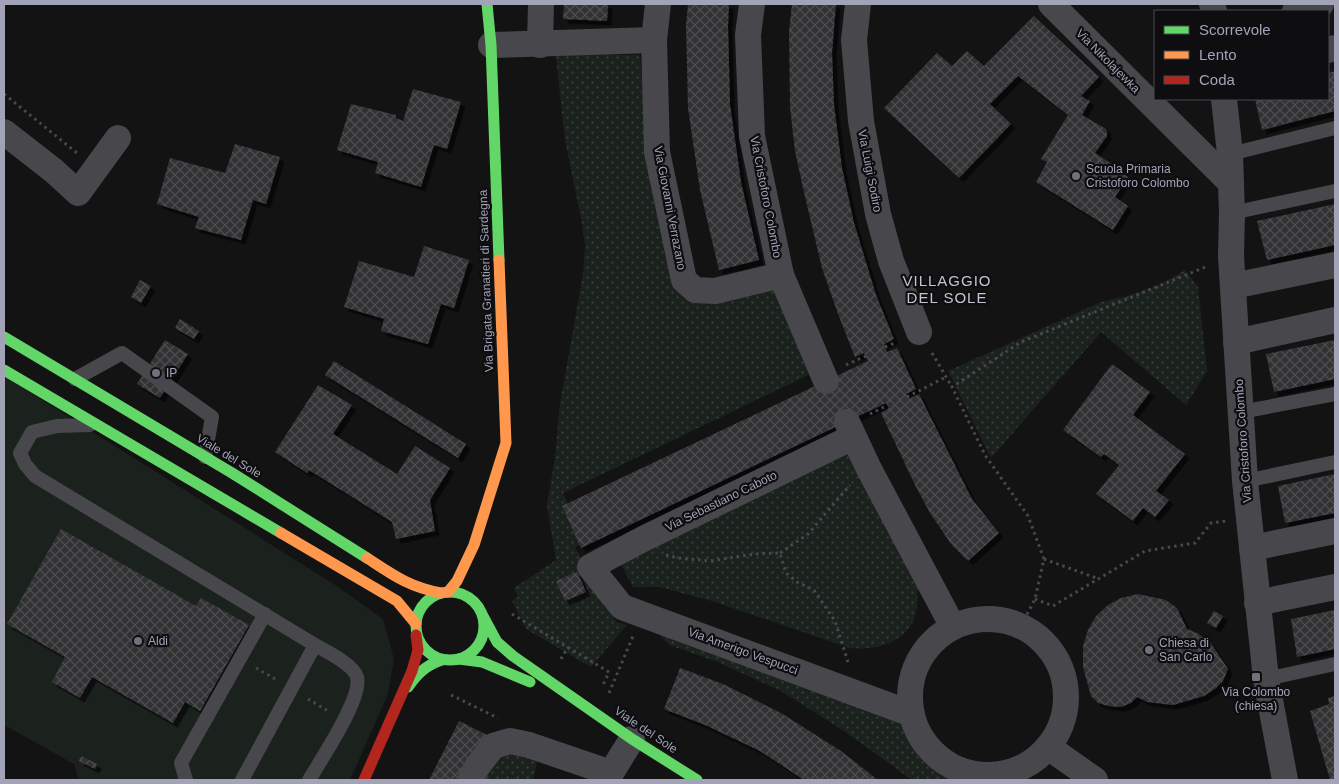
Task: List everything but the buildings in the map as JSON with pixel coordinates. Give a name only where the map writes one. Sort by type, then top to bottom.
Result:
[{"type":"main road","name":"Via Brigata Granatieri di Sardegna","points":[[444,592],[455,584],[471,552],[506,443],[491,45],[487,4]]},
{"type":"main road","name":"Viale del Sole","points":[[4,337],[205,457],[402,580],[420,589],[444,592]]},
{"type":"main road","points":[[4,370],[397,601],[416,629],[420,643],[426,651],[442,660]]},
{"type":"main road","name":"Via Brigata Granatieri di Sardegna","points":[[470,598],[467,574],[471,552]]},
{"type":"main road","points":[[364,780],[416,659],[418,650],[416,629],[418,614],[423,604],[444,592],[456,592],[470,598],[482,616],[484,629],[480,642],[472,653],[459,659],[429,663],[420,671],[397,705]]},
{"type":"main road","name":"Viale del Sole","points":[[482,616],[496,642],[507,651],[632,739],[697,780]]},
{"type":"main road","name":"Viale del Sole","points":[[459,659],[482,662],[580,702]]},
{"type":"street","points":[[540,4],[540,44]]},
{"type":"street","name":"Via Giovanni Verrazano","points":[[658,4],[654,40],[657,152],[684,280],[696,290],[715,291],[782,275]]},
{"type":"street","name":"Via Cristoforo Colombo","points":[[752,4],[748,35],[752,136],[782,275],[826,381]]},
{"type":"street","name":"Via Luigi Sodiro","points":[[858,4],[854,40],[861,122],[876,205],[891,261],[919,332]]},
{"type":"street","name":"Via Nikolajewka","points":[[1051,4],[1230,182]]},
{"type":"street","points":[[1299,10],[1321,4]]},
{"type":"street","points":[[491,45],[654,40]]},
{"type":"street","name":"Via Cristoforo Colombo","points":[[1224,100],[1230,154],[1233,286],[1245,481],[1266,679],[1285,780]]},
{"type":"street","points":[[4,132],[54,171],[78,193],[111,148]]},
{"type":"street","points":[[1233,286],[1335,265]]},
{"type":"street","points":[[1236,342],[1335,320]]},
{"type":"street","name":"Via Sebastiano Caboto","points":[[590,567],[850,429],[868,467]]},
{"type":"street","points":[[868,467],[953,627]]},
{"type":"street","points":[[1252,548],[1335,531]]},
{"type":"street","name":"Via Amerigo Vespucci","points":[[590,567],[622,607],[912,714]]},
{"type":"street","points":[[1257,602],[1335,587]]},
{"type":"street","points":[[991,619],[999,619],[1021,626],[1041,639],[1056,658],[1064,680],[1066,704],[1060,727],[1048,747],[1029,764],[1006,773],[982,775],[958,769],[936,756],[921,737],[912,714],[910,688],[917,664],[932,642],[953,627],[975,620],[991,619]]},
{"type":"street","points":[[470,780],[493,746],[510,741],[529,744],[610,776],[632,739]]},
{"type":"street","points":[[1048,747],[1095,780]]},
{"type":"lane","points":[[1230,154],[1335,128]]},
{"type":"lane","points":[[1232,213],[1335,191]]},
{"type":"lane","points":[[75,379],[122,353],[212,417],[205,457]]},
{"type":"lane","points":[[1241,412],[1335,394]]},
{"type":"lane","points":[[97,425],[57,426],[32,432],[20,453],[25,464],[35,476],[347,664],[357,677],[357,693],[344,721],[309,780]]},
{"type":"lane","points":[[1245,481],[1335,462]]},
{"type":"lane","points":[[186,780],[181,763],[265,614]]},
{"type":"lane","points":[[242,780],[315,645]]},
{"type":"lane","points":[[1266,679],[1335,664]]},
{"type":"path","points":[[4,94],[78,154],[90,147],[111,148]]},
{"type":"path","points":[[952,387],[1021,342],[1232,256]]},
{"type":"path","points":[[919,332],[952,387],[985,455],[1028,516],[1044,559],[1035,599],[1021,626]]},
{"type":"path","points":[[907,397],[946,377]]},
{"type":"path","points":[[645,538],[662,554],[678,558],[710,560],[780,553],[808,534],[868,467]]},
{"type":"path","points":[[1035,599],[1053,606],[1144,552],[1195,543],[1212,524],[1249,518]]},
{"type":"path","points":[[780,553],[786,573],[797,582],[814,590],[835,621],[848,662]]},
{"type":"path","points":[[1044,559],[1099,579]]},
{"type":"path","points":[[505,610],[609,672],[603,685]]},
{"type":"path","points":[[607,697],[633,635],[648,616]]},
{"type":"path","points":[[561,659],[568,648]]},
{"type":"shaded area","points":[[557,54],[640,55],[643,96],[666,242],[683,299],[778,276],[810,374],[563,493],[586,541],[575,547],[616,622],[627,625],[591,667],[526,629],[512,601],[518,597],[514,588],[556,560],[547,505],[555,457],[560,404],[583,274],[585,247],[565,140]]},
{"type":"shaded area","points":[[1185,270],[1198,287],[1207,371],[1186,405],[1101,332],[991,458],[948,371],[1101,302],[1127,296],[1161,284]]},
{"type":"shaded area","points":[[4,376],[335,585],[383,619],[394,659],[388,694],[350,780],[79,780],[74,764],[4,725]]},
{"type":"shaded area","points":[[845,442],[918,589],[917,609],[913,622],[907,631],[899,637],[881,646],[860,649],[850,648],[712,601],[659,587],[633,587],[615,553]]},
{"type":"shaded area","points":[[658,633],[903,722],[913,733],[929,765],[933,768],[1023,780],[912,780],[844,731],[781,691],[718,662],[669,645]]},
{"type":"shaded area","points":[[486,745],[540,750],[533,780],[462,780]]},
{"type":"traffic: fast","points":[[487,4],[491,45],[499,260]]},
{"type":"traffic: fast","points":[[4,337],[232,473],[367,558]]},
{"type":"traffic: fast","points":[[4,370],[281,533]]},
{"type":"traffic: fast","points":[[450,592],[463,595],[474,602],[481,613],[484,626],[481,639],[474,650],[463,657],[450,660],[437,657],[426,650],[419,639],[416,626],[419,613],[426,602],[437,595],[450,592]]},
{"type":"traffic: fast","points":[[483,616],[497,642],[513,656],[632,739],[697,780]]},
{"type":"traffic: fast","points":[[459,659],[482,662],[530,682]]},
{"type":"traffic: fast","points":[[408,687],[422,671],[431,664],[442,660]]},
{"type":"traffic: slow","points":[[448,592],[457,581],[474,545],[506,443],[499,260]]},
{"type":"traffic: slow","points":[[281,533],[397,601],[416,624]]},
{"type":"traffic: slow","points":[[367,558],[410,584],[441,593]]},
{"type":"traffic: jam","points":[[364,780],[412,671],[418,650],[416,635]]},
{"type":"place","name":"Scuola Primaria Cristoforo Colombo","points":[[1076,176]]},
{"type":"place","name":"IP","points":[[156,373]]},
{"type":"place","name":"Aldi","points":[[138,641]]},
{"type":"place","name":"Chiesa di San Carlo","points":[[1149,650]]},
{"type":"place","name":"Via Colombo (chiesa)","points":[[1256,677]]},
{"type":"district","name":"VILLAGGIO DEL SOLE","points":[[947,288]]}]
